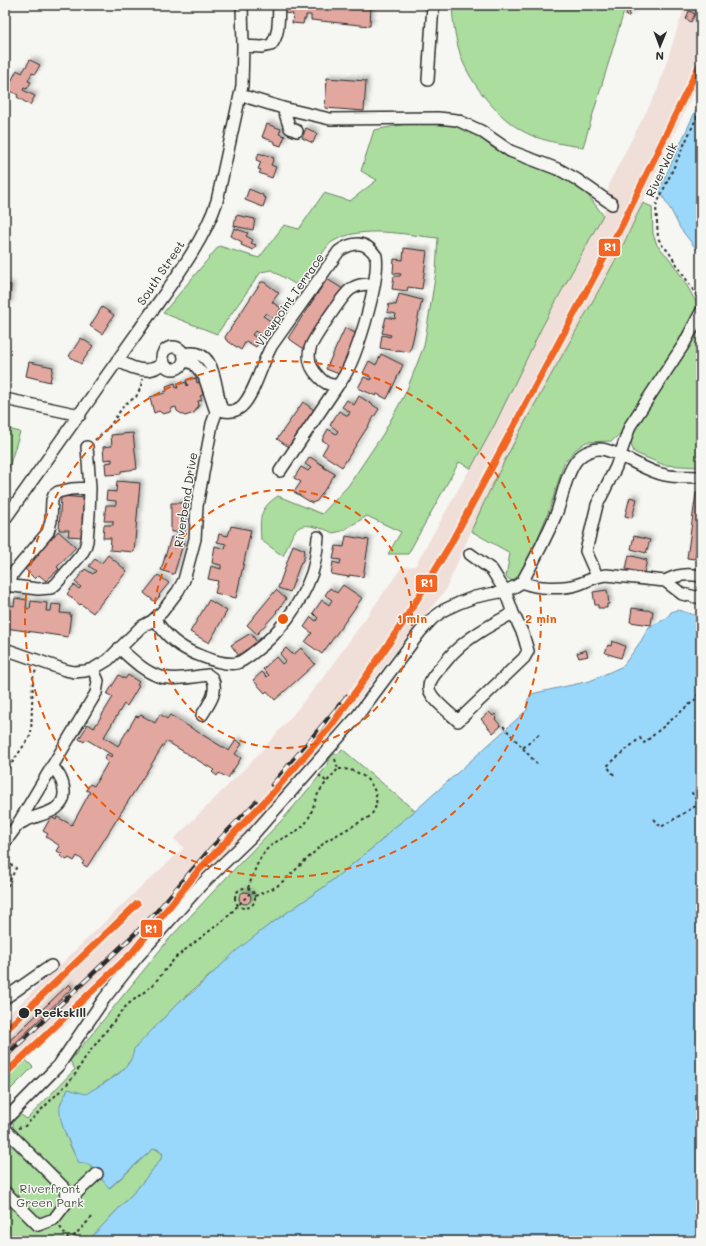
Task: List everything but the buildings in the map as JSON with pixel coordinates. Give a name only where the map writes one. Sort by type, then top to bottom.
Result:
[{"type":"street","name":"South Street","points":[[5,519],[80,415],[186,262],[212,217],[217,201],[242,86],[242,5]]},
{"type":"street","points":[[243,46],[271,46],[277,34],[279,5]]},
{"type":"street","points":[[428,80],[433,5]]},
{"type":"street","points":[[240,95],[283,108],[330,119],[438,118],[456,120],[480,131],[510,151],[560,170],[576,179],[612,204]]},
{"type":"street","points":[[283,108],[290,128],[297,131]]},
{"type":"street","name":"Viewpoint Terrace","points":[[218,410],[232,412],[240,408],[246,402],[272,345],[339,250],[356,244],[368,247],[376,256],[377,260],[374,284],[365,323],[344,377],[280,471]]},
{"type":"street","points":[[338,385],[332,385],[324,382],[318,376],[311,366],[310,350],[331,314],[348,291],[358,285],[374,284]]},
{"type":"street","points":[[596,576],[586,551],[597,505],[616,467],[630,426],[684,344],[701,312]]},
{"type":"street","points":[[184,357],[182,364],[175,368],[171,368],[164,362],[163,355],[168,348],[178,348],[184,357],[194,364],[204,376],[218,410]]},
{"type":"street","points":[[118,360],[135,369],[142,370],[154,369],[164,362]]},
{"type":"street","points":[[5,400],[80,415]]},
{"type":"street","name":"Riverbend Drive","points":[[5,649],[74,672],[85,671],[93,669],[108,660],[141,627],[155,619],[162,612],[178,592],[184,580],[195,539],[197,506],[212,424],[218,410]]},
{"type":"street","points":[[87,448],[90,488],[89,515],[87,541],[81,555],[51,588],[38,589],[8,585],[15,571],[48,532],[51,521],[52,500],[54,495],[58,492],[72,489],[90,488]]},
{"type":"street","points":[[5,1120],[59,1065],[104,999],[138,956],[200,886],[250,838],[355,719],[420,632],[432,619],[444,610],[459,603],[475,597],[504,591],[522,582],[546,538],[568,478],[576,461],[588,452],[598,449],[620,455],[651,471],[666,476],[701,477]]},
{"type":"street","points":[[155,619],[167,636],[181,647],[218,661],[240,662],[269,640],[293,610],[312,574],[316,561],[318,537]]},
{"type":"street","points":[[470,554],[492,570],[504,591],[523,634],[528,651],[524,658],[458,721],[433,697],[429,691],[432,678],[454,652],[465,642],[487,627],[513,613]]},
{"type":"street","points":[[522,582],[529,586],[568,586],[579,584],[596,576],[606,575],[665,581],[686,574],[701,576]]},
{"type":"street","points":[[665,581],[682,594],[701,598]]},
{"type":"street","points":[[120,648],[138,664],[158,676],[176,678],[208,676],[212,678],[215,686],[214,693],[202,715]]},
{"type":"street","points":[[5,842],[16,827],[96,693],[98,681],[93,669]]},
{"type":"street","points":[[16,827],[24,820],[56,809],[61,804],[64,795],[63,783],[61,777],[52,766]]},
{"type":"street","points":[[5,998],[51,966]]},
{"type":"street","points":[[5,1129],[64,1188],[67,1202]]},
{"type":"street","points":[[5,1192],[38,1225],[54,1219],[67,1202],[97,1174]]},
{"type":"path","name":"RiverWalk","points":[[701,108],[656,206],[658,238],[701,302]]},
{"type":"path","points":[[87,448],[109,427],[125,404],[136,397],[141,387],[142,370]]},
{"type":"path","points":[[5,773],[30,735],[33,678],[39,661]]},
{"type":"path","points":[[614,775],[607,766],[640,738],[644,744],[697,698],[701,678]]},
{"type":"path","points":[[503,726],[537,764]]},
{"type":"path","points":[[523,748],[539,734]]},
{"type":"path","points":[[248,888],[256,866],[270,846],[295,832],[305,823],[311,814],[318,795],[338,769],[353,770],[370,781],[376,795],[376,805],[372,815],[326,841],[276,887],[255,896]]},
{"type":"path","points":[[654,819],[661,827],[699,804],[692,793],[701,788]]},
{"type":"path","points":[[5,861],[16,868],[5,891]]},
{"type":"path","points":[[248,888],[255,896],[253,904],[246,908],[238,906],[234,899],[235,895],[240,889],[248,888]]},
{"type":"path","points":[[17,1129],[24,1126],[70,1081],[86,1056],[127,1005],[152,986],[176,956],[216,927],[252,891]]},
{"type":"path","points":[[54,1219],[70,1241],[94,1215]]},
{"type":"shaded area","points":[[685,5],[701,5],[701,76],[618,254],[485,500],[445,591],[398,648],[325,743],[261,816],[208,870],[135,953],[66,1025],[38,1047],[5,1079],[5,1018],[141,887],[184,848],[174,839],[255,758],[291,717],[325,675],[402,567],[415,566],[495,424],[542,327],[603,215],[610,181],[657,91]]},
{"type":"green space","points":[[452,5],[626,5],[583,147],[558,143],[533,136],[522,131],[501,115],[475,84],[463,62],[455,34]]},
{"type":"green space","points":[[437,122],[473,132],[493,148],[521,161],[549,170],[584,190],[603,215],[542,327],[495,424],[471,468],[459,462],[408,554],[388,554],[401,532],[367,516],[342,531],[333,533],[318,527],[302,526],[294,533],[283,556],[261,540],[261,520],[267,505],[278,496],[322,514],[348,486],[383,434],[406,392],[424,346],[436,272],[438,238],[384,232],[356,233],[344,237],[329,244],[300,287],[271,270],[261,272],[217,334],[163,313],[219,246],[259,258],[284,225],[299,229],[324,193],[350,201],[377,180],[361,171],[374,130],[406,124]]},
{"type":"green space","points":[[643,203],[652,207],[653,234],[657,245],[669,258],[682,277],[699,307],[671,357],[622,432],[612,441],[586,442],[575,450],[564,463],[550,508],[535,545],[519,575],[512,581],[506,577],[510,553],[471,531],[505,460],[618,255]]},
{"type":"green space","points":[[701,331],[701,465],[698,467],[664,465],[634,452],[631,445],[631,436],[689,344],[696,334]]},
{"type":"green space","points":[[5,428],[20,432],[5,480]]},
{"type":"green space","name":"Riverfront Green Park","points":[[342,749],[415,811],[390,831],[380,842],[324,887],[265,928],[179,1002],[162,1020],[122,1071],[86,1095],[62,1123],[70,1145],[79,1163],[88,1164],[110,1188],[154,1148],[163,1154],[161,1159],[138,1188],[88,1241],[5,1241],[5,1132],[13,1127],[13,1119],[18,1113],[27,1119],[75,1069],[70,1061],[169,939],[283,819],[317,779],[333,754],[338,754]]},
{"type":"green space","points":[[25,1059],[33,1067],[5,1095],[5,1079]]},
{"type":"water","points":[[701,99],[701,255],[680,228],[659,190]]},
{"type":"water","points":[[678,610],[701,617],[701,1241],[88,1241],[138,1188],[161,1159],[163,1154],[160,1150],[154,1148],[109,1188],[89,1164],[79,1163],[63,1128],[60,1106],[68,1089],[86,1094],[122,1071],[132,1057],[134,1049],[179,1002],[193,992],[236,951],[265,928],[324,887],[380,842],[390,831],[415,811],[527,710],[527,702],[531,694],[590,681],[623,666],[649,627],[667,618],[671,612]]},
{"type":"railway","points":[[5,1074],[132,953],[198,871],[269,797],[330,727],[359,687],[404,621],[450,545],[623,223],[701,62]]},
{"type":"railway","points":[[272,785],[347,696]]},
{"type":"railway","points":[[5,1057],[142,927],[211,848],[256,802]]},
{"type":"transit line","name":"R1","points":[[5,1074],[132,953],[198,871],[269,797],[330,727],[359,687],[404,621],[450,545],[623,223],[701,62]]},
{"type":"transit line","name":"R1","points":[[5,1031],[137,904]]},
{"type":"place","name":"Peekskill","points":[[24,1013]]}]
